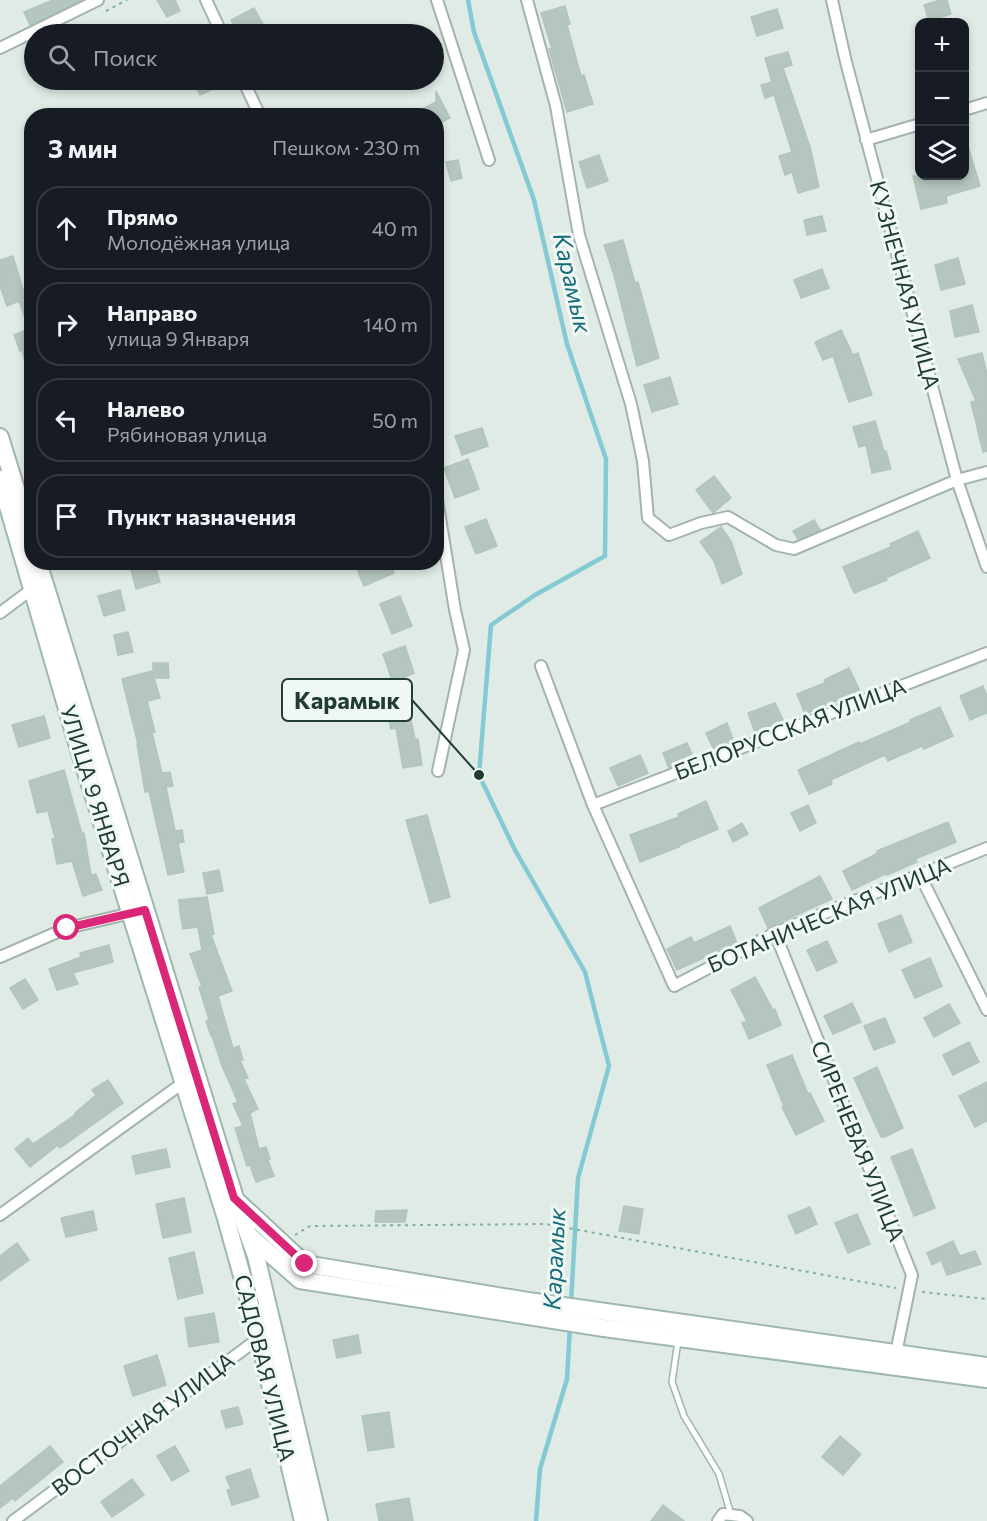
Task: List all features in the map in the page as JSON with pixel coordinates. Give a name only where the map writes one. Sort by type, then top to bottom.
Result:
[{"type":"main road","points":[[0,437],[24,515]]},
{"type":"main road","name":"УЛИЦА 9 ЯНВАРЯ","points":[[0,479],[24,545]]},
{"type":"main road","name":"УЛИЦА 9 ЯНВАРЯ","points":[[33,570],[190,1077],[248,1235]]},
{"type":"main road","name":"УЛИЦА 9 ЯНВАРЯ","points":[[38,570],[38,584]]},
{"type":"main road","name":"УЛИЦА 9 ЯНВАРЯ","points":[[190,1077],[225,1215]]},
{"type":"main road","points":[[234,1198],[305,1264],[527,1308]]},
{"type":"main road","points":[[225,1215],[300,1280],[527,1308],[987,1379]]},
{"type":"main road","name":"САДОВАЯ УЛИЦА","points":[[225,1215],[259,1339],[303,1521]]},
{"type":"main road","name":"САДОВАЯ УЛИЦА","points":[[248,1235],[256,1256],[319,1521]]},
{"type":"main road","points":[[679,1330],[896,1353],[987,1366]]},
{"type":"street","points":[[49,24],[98,0]]},
{"type":"street","points":[[206,0],[217,24]]},
{"type":"street","points":[[437,0],[489,160]]},
{"type":"street","points":[[527,0],[556,106],[579,235],[631,404],[643,461],[648,518],[669,535],[701,523],[728,517],[776,545],[794,549],[957,480],[987,472]]},
{"type":"street","name":"КУЗНЕЧНАЯ УЛИЦА","points":[[832,0],[866,140],[957,480],[987,567]]},
{"type":"street","points":[[0,48],[24,36]]},
{"type":"street","points":[[248,90],[256,108]]},
{"type":"street","points":[[969,108],[987,103]]},
{"type":"street","points":[[866,140],[915,125]]},
{"type":"street","points":[[438,771],[464,650],[444,542]]},
{"type":"street","points":[[0,613],[38,584]]},
{"type":"street","name":"БЕЛОРУССКАЯ УЛИЦА","points":[[592,805],[987,653]]},
{"type":"street","points":[[541,666],[592,805]]},
{"type":"street","name":"БОТАНИЧЕСКАЯ УЛИЦА","points":[[592,805],[674,986],[775,933],[987,848]]},
{"type":"street","points":[[920,875],[987,1010]]},
{"type":"street","points":[[0,957],[67,928],[138,912]]},
{"type":"street","name":"СИРЕНЕВАЯ УЛИЦА","points":[[775,933],[912,1275],[896,1353]]},
{"type":"street","points":[[0,1215],[190,1077]]},
{"type":"street","name":"ВОСТОЧНАЯ УЛИЦА","points":[[13,1521],[273,1328]]},
{"type":"street","points":[[724,1517],[740,1516],[747,1521]]},
{"type":"lane","points":[[679,1330],[672,1382],[684,1416],[719,1474],[724,1517]]},
{"type":"path","points":[[281,1242],[310,1226],[546,1224],[908,1291],[987,1299]]},
{"type":"building","points":[[53,0],[81,0],[32,24],[30,24],[24,12]]},
{"type":"building","points":[[157,0],[175,0],[180,11],[167,17]]},
{"type":"building","points":[[947,0],[951,14],[928,18],[924,5]]},
{"type":"building","points":[[565,6],[570,24],[567,25],[581,76],[584,75],[593,104],[567,112],[541,13]]},
{"type":"building","points":[[254,8],[263,24],[233,24],[231,20]]},
{"type":"building","points":[[777,9],[783,28],[757,36],[751,17]]},
{"type":"building","points":[[788,52],[792,65],[783,68],[810,147],[819,187],[798,193],[792,172],[785,175],[779,156],[792,152],[774,95],[765,98],[761,85],[772,82],[765,58]]},
{"type":"building","points":[[197,90],[211,90],[200,95]]},
{"type":"building","points":[[436,91],[450,118],[444,121],[444,108],[424,108],[436,102]]},
{"type":"building","points":[[969,150],[980,186],[946,196],[947,203],[921,209],[913,176],[915,180],[969,180]]},
{"type":"building","points":[[599,155],[608,181],[587,188],[579,162]]},
{"type":"building","points":[[458,160],[462,178],[451,181],[446,162]]},
{"type":"building","points":[[822,216],[826,231],[807,235],[804,220]]},
{"type":"building","points":[[623,240],[635,283],[638,282],[659,358],[637,366],[604,245]]},
{"type":"building","points":[[13,256],[24,290],[24,315],[19,301],[7,306],[0,286],[0,260]]},
{"type":"building","points":[[958,258],[965,284],[941,290],[935,265]]},
{"type":"building","points":[[822,269],[829,288],[801,298],[794,280]]},
{"type":"building","points":[[972,305],[979,332],[955,337],[950,311]]},
{"type":"building","points":[[841,330],[853,355],[858,353],[872,395],[849,402],[833,356],[823,360],[815,342]]},
{"type":"building","points":[[24,331],[24,358],[22,350],[20,351],[14,335]]},
{"type":"building","points":[[982,353],[987,374],[987,451],[983,452],[971,402],[976,401],[958,359]]},
{"type":"building","points":[[670,377],[678,404],[652,412],[644,385]]},
{"type":"building","points":[[875,421],[891,469],[872,473],[866,445],[859,447],[853,427]]},
{"type":"building","points":[[482,428],[488,446],[462,455],[455,436]]},
{"type":"building","points":[[468,459],[479,489],[455,498],[444,468]]},
{"type":"building","points":[[714,476],[731,498],[713,513],[696,490]]},
{"type":"building","points":[[486,519],[497,546],[476,554],[465,527]]},
{"type":"building","points":[[814,520],[820,530],[798,539],[793,531]]},
{"type":"building","points":[[721,527],[731,541],[742,574],[722,584],[714,561],[700,542]]},
{"type":"building","points":[[918,531],[930,558],[886,578],[887,580],[854,593],[843,567],[891,547],[890,544]]},
{"type":"building","points":[[131,570],[156,570],[160,582],[136,589]]},
{"type":"building","points":[[357,570],[393,570],[394,573],[364,586]]},
{"type":"building","points":[[120,590],[125,610],[104,616],[98,596]]},
{"type":"building","points":[[400,596],[412,626],[392,634],[380,604]]},
{"type":"building","points":[[128,632],[133,652],[118,655],[114,635]]},
{"type":"building","points":[[405,646],[414,673],[402,678],[415,739],[418,739],[422,765],[403,768],[396,728],[391,729],[385,701],[398,698],[383,654]]},
{"type":"building","points":[[153,663],[168,663],[169,678],[154,678],[160,698],[147,701],[162,773],[170,772],[173,786],[166,787],[175,831],[182,830],[184,842],[178,843],[184,872],[168,875],[149,791],[145,792],[138,744],[122,679],[152,671],[153,673]]},
{"type":"building","points":[[849,668],[860,691],[805,714],[797,694],[825,683],[824,680]]},
{"type":"building","points":[[983,686],[987,696],[987,713],[970,720],[960,696]]},
{"type":"building","points":[[775,703],[783,720],[755,733],[748,713]]},
{"type":"building","points":[[940,707],[953,736],[888,761],[885,755],[831,780],[832,784],[809,794],[798,770],[859,742],[860,744],[911,722],[910,720]]},
{"type":"building","points":[[44,716],[50,738],[19,747],[12,725]]},
{"type":"building","points":[[727,723],[734,742],[714,750],[706,733]]},
{"type":"building","points":[[687,743],[694,758],[669,768],[663,753]]},
{"type":"building","points":[[640,755],[648,773],[618,786],[610,768]]},
{"type":"building","points":[[64,770],[82,834],[84,833],[91,875],[96,874],[102,890],[83,896],[72,861],[57,864],[52,839],[55,838],[48,811],[37,813],[29,781]]},
{"type":"building","points":[[706,801],[718,829],[640,862],[630,835],[679,817],[678,814]]},
{"type":"building","points":[[808,805],[816,823],[800,831],[791,813]]},
{"type":"building","points":[[427,815],[450,897],[430,903],[406,820]]},
{"type":"building","points":[[948,822],[956,842],[915,859],[917,862],[852,890],[843,871],[878,853],[877,851]]},
{"type":"building","points":[[742,823],[748,834],[733,842],[728,831]]},
{"type":"building","points":[[219,870],[223,891],[207,894],[203,873]]},
{"type":"building","points":[[820,876],[832,899],[768,928],[759,908]]},
{"type":"building","points":[[207,897],[214,934],[211,935],[232,991],[218,996],[233,1048],[239,1046],[243,1060],[240,1060],[248,1078],[244,1079],[258,1109],[250,1113],[259,1149],[266,1147],[274,1176],[256,1182],[250,1165],[247,1166],[235,1128],[243,1126],[233,1104],[238,1102],[206,1021],[209,1020],[199,987],[202,987],[190,954],[202,950],[198,927],[183,929],[180,913],[179,900]]},
{"type":"building","points":[[901,915],[912,942],[889,952],[878,924]]},
{"type":"building","points":[[730,926],[737,943],[677,970],[667,949],[691,937],[694,943]]},
{"type":"building","points":[[827,941],[837,962],[817,971],[807,950]]},
{"type":"building","points":[[109,945],[113,962],[73,973],[78,984],[57,990],[49,969],[81,957],[80,953]]},
{"type":"building","points":[[930,958],[942,986],[915,998],[902,970]]},
{"type":"building","points":[[755,977],[773,1010],[775,1009],[781,1025],[749,1039],[742,1023],[747,1021],[731,990]]},
{"type":"building","points":[[25,979],[38,1000],[23,1009],[10,988]]},
{"type":"building","points":[[852,1003],[861,1022],[833,1034],[824,1016]]},
{"type":"building","points":[[949,1004],[960,1023],[934,1037],[924,1018]]},
{"type":"building","points":[[885,1018],[895,1042],[874,1050],[864,1026]]},
{"type":"building","points":[[969,1042],[979,1062],[953,1075],[943,1055]]},
{"type":"building","points":[[792,1055],[808,1094],[810,1093],[824,1121],[796,1135],[782,1107],[784,1106],[767,1065]]},
{"type":"building","points":[[877,1067],[903,1128],[885,1137],[881,1137],[854,1078]]},
{"type":"building","points":[[108,1080],[123,1103],[60,1148],[58,1145],[30,1167],[15,1149],[28,1138],[33,1144],[76,1114],[96,1095],[92,1090]]},
{"type":"building","points":[[987,1082],[987,1121],[975,1127],[959,1096]]},
{"type":"building","points":[[166,1149],[170,1167],[136,1174],[132,1156]]},
{"type":"building","points":[[912,1149],[935,1208],[914,1216],[891,1157]]},
{"type":"building","points":[[184,1198],[191,1232],[163,1238],[156,1204]]},
{"type":"building","points":[[624,1206],[643,1209],[639,1234],[619,1231]]},
{"type":"building","points":[[810,1207],[817,1224],[796,1234],[788,1216]]},
{"type":"building","points":[[407,1210],[405,1222],[375,1222],[376,1211]]},
{"type":"building","points":[[93,1211],[97,1230],[66,1237],[61,1218]]},
{"type":"building","points":[[857,1214],[870,1244],[848,1253],[835,1223]]},
{"type":"building","points":[[953,1241],[960,1256],[975,1251],[981,1264],[947,1275],[941,1260],[932,1265],[927,1253]]},
{"type":"building","points":[[17,1243],[29,1260],[0,1281],[0,1256]]},
{"type":"building","points":[[194,1252],[203,1293],[178,1299],[169,1258]]},
{"type":"building","points":[[214,1313],[219,1342],[189,1347],[185,1318]]},
{"type":"building","points":[[358,1335],[361,1353],[337,1358],[333,1340]]},
{"type":"building","points":[[157,1355],[166,1385],[133,1396],[124,1366]]},
{"type":"building","points":[[238,1407],[243,1424],[226,1428],[221,1411]]},
{"type":"building","points":[[389,1412],[394,1447],[368,1451],[362,1416]]},
{"type":"building","points":[[840,1436],[861,1454],[843,1475],[822,1457]]},
{"type":"building","points":[[50,1446],[63,1462],[15,1501],[13,1498],[0,1508],[0,1486]]},
{"type":"building","points":[[175,1446],[189,1471],[172,1481],[157,1456]]},
{"type":"building","points":[[250,1469],[259,1497],[232,1505],[227,1490],[231,1489],[226,1477]]},
{"type":"building","points":[[132,1479],[144,1495],[112,1517],[101,1502]]},
{"type":"building","points":[[409,1498],[413,1521],[379,1521],[376,1504]]},
{"type":"building","points":[[663,1505],[684,1521],[651,1521]]},
{"type":"waterway","name":"Карамык","points":[[468,0],[474,32],[534,200],[567,344],[606,459],[605,556],[535,595],[491,625],[479,775],[515,850],[585,972],[609,1066],[578,1178],[571,1303]]},
{"type":"waterway","name":"Карамык","points":[[536,1521],[540,1469],[567,1379],[570,1327]]},
{"type":"place","name":"Карамык","points":[[479,775]]},
{"type":"route","points":[[67,928],[145,910],[234,1198],[305,1264]]}]
